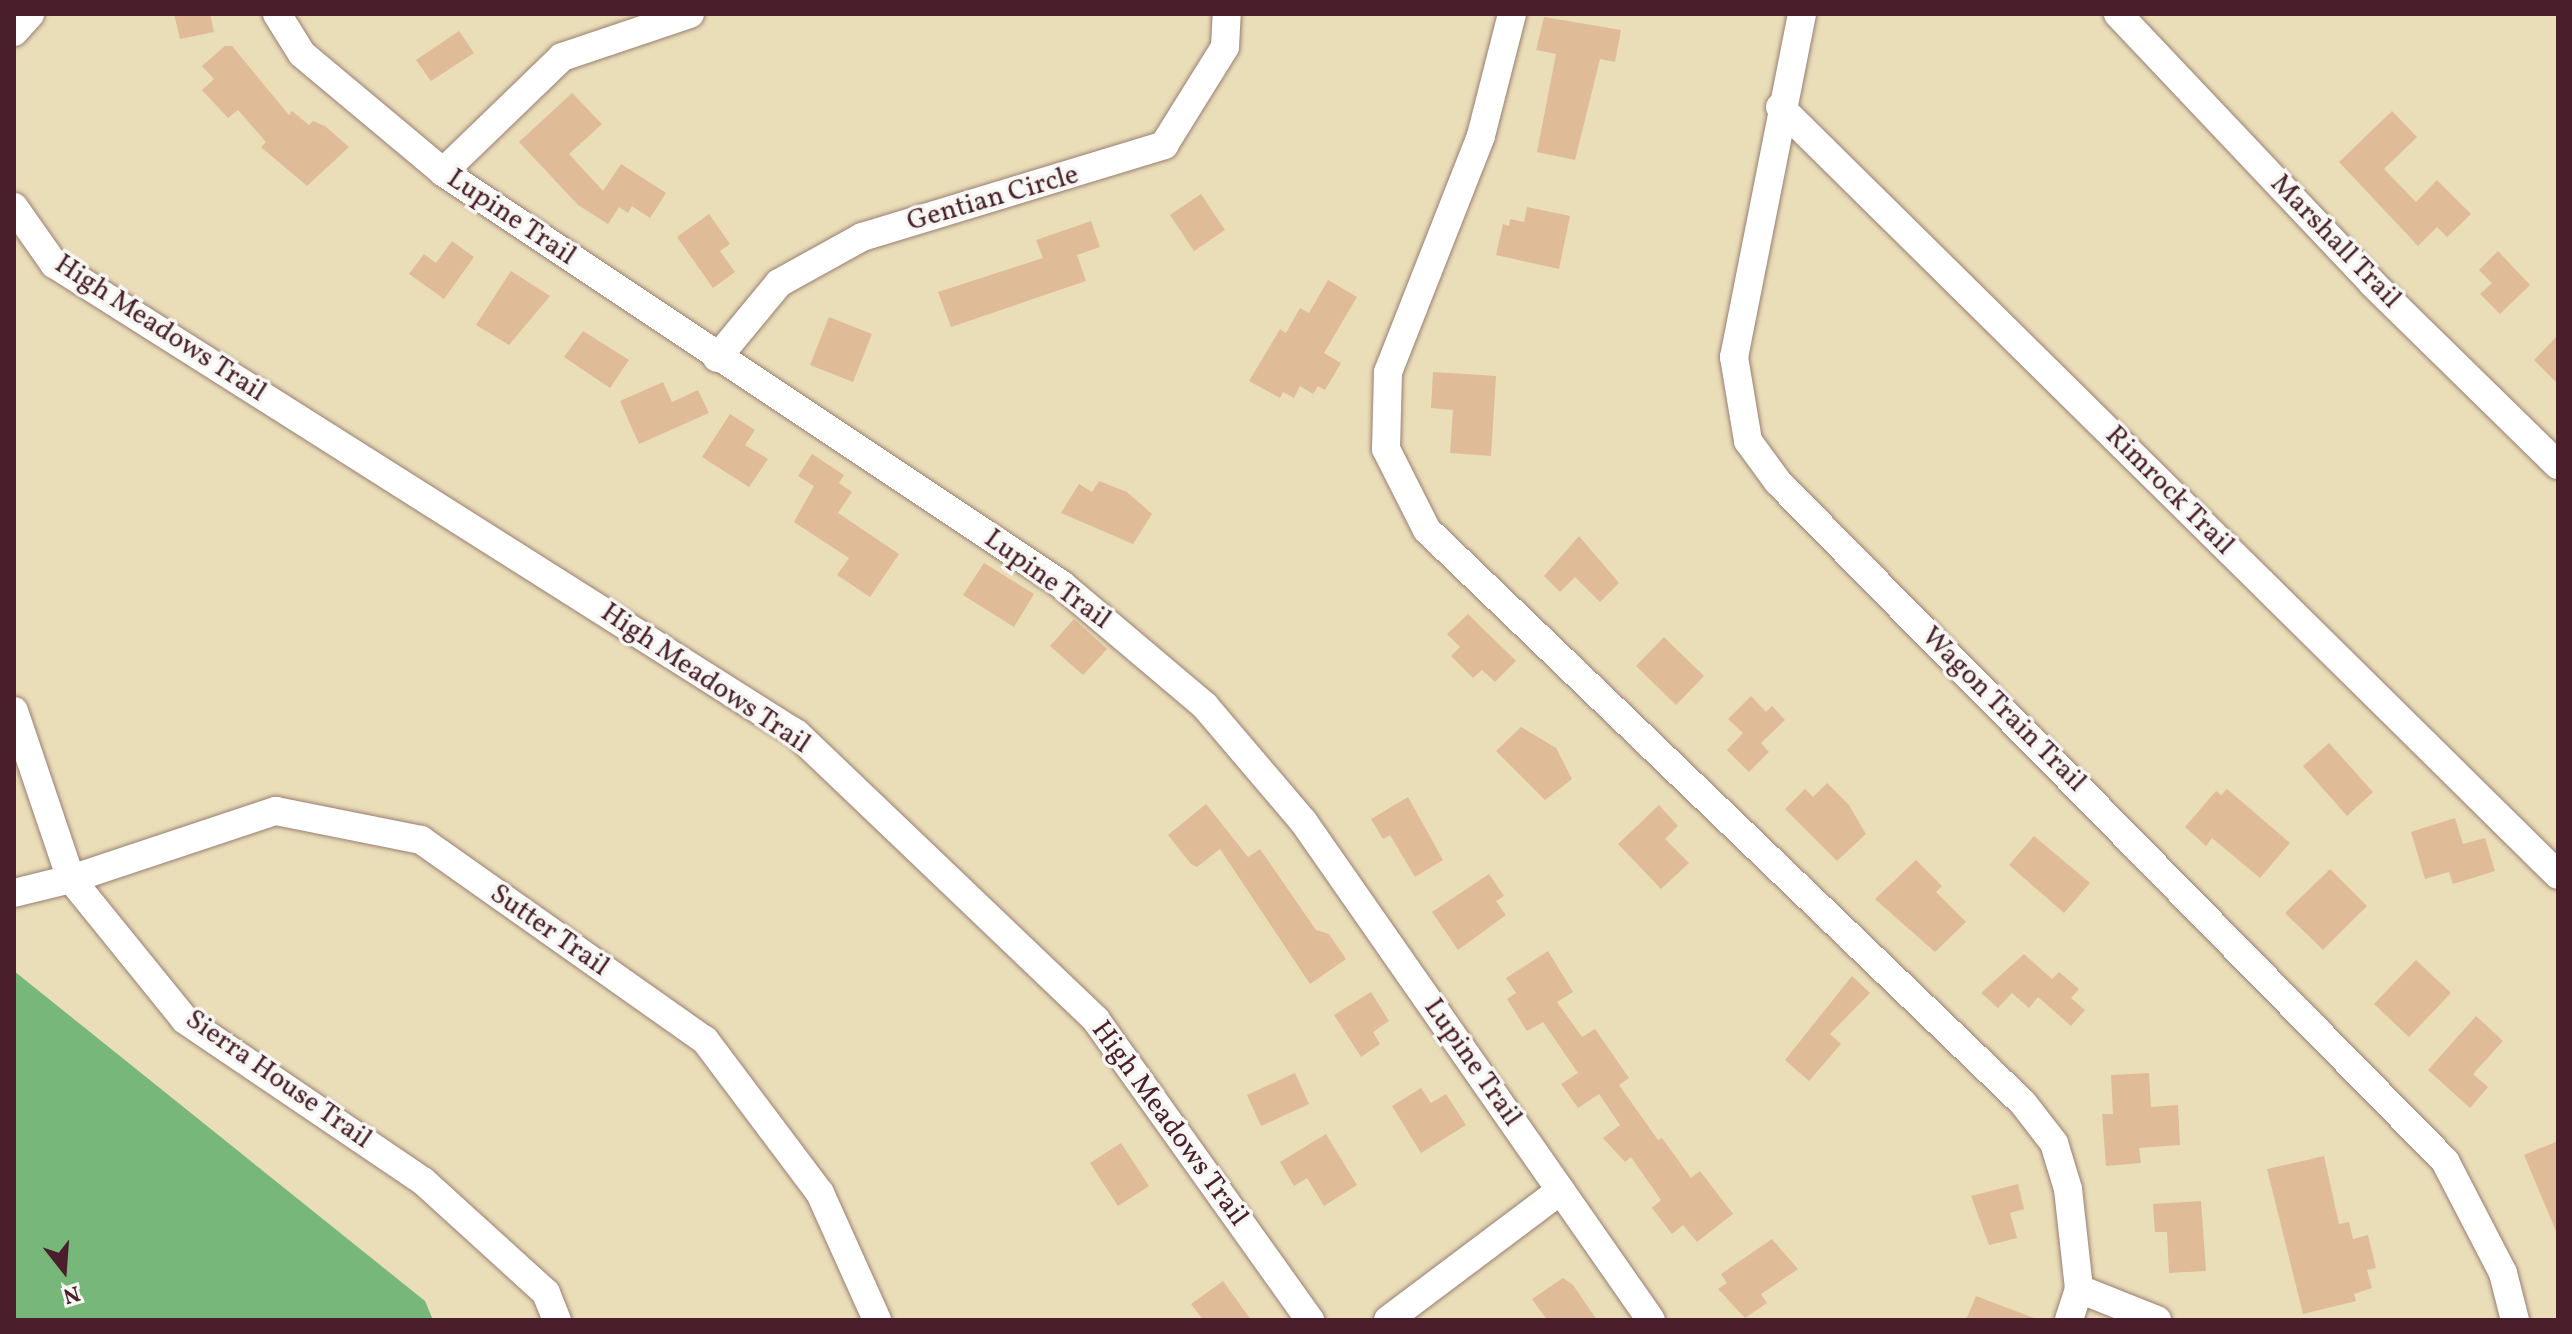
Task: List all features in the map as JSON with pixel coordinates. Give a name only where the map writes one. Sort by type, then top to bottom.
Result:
[{"type":"street","points":[[14,32],[30,14]]},
{"type":"street","name":"Lupine Trail","points":[[277,14],[302,54],[443,172],[717,358],[1062,585],[1205,706],[1303,821],[1651,1320]]},
{"type":"street","points":[[443,172],[562,57],[690,14]]},
{"type":"street","name":"Gentian Circle","points":[[717,358],[779,283],[862,237],[1164,145],[1225,47],[1227,14]]},
{"type":"street","points":[[1512,14],[1481,136],[1388,372],[1386,449],[1427,530],[2023,1103],[2054,1143],[2068,1189],[2079,1289],[2069,1320]]},
{"type":"street","name":"Wagon Train Trail","points":[[1802,14],[1780,107],[1734,357],[1748,441],[1778,482],[2445,1161],[2503,1273],[2515,1320]]},
{"type":"street","name":"Marshall Trail","points":[[2136,19],[2372,283],[2558,465]]},
{"type":"street","name":"Rimrock Trail","points":[[1780,107],[2558,875]]},
{"type":"street","name":"High Meadows Trail","points":[[14,207],[54,264],[797,734],[1096,1020],[1310,1320]]},
{"type":"street","name":"Sierra House Trail","points":[[14,711],[71,879],[185,1020],[423,1181],[546,1293],[557,1320]]},
{"type":"street","name":"Sutter Trail","points":[[14,893],[71,879],[276,811],[421,840],[705,1040],[820,1193],[877,1320]]},
{"type":"street","points":[[1388,1320],[1561,1190]]},
{"type":"street","points":[[2079,1289],[2157,1320]]},
{"type":"green space","points":[[14,971],[425,1301],[433,1320],[14,1320]]},
{"type":"building","points":[[174,14],[210,14],[214,32],[180,39]]},
{"type":"building","points":[[1544,17],[1621,30],[1615,62],[1600,59],[1575,160],[1537,152],[1556,54],[1536,50]]},
{"type":"building","points":[[459,31],[474,53],[431,81],[416,60]]},
{"type":"building","points":[[225,46],[232,46],[289,115],[292,111],[309,125],[313,121],[325,126],[349,147],[307,186],[261,147],[266,142],[238,110],[228,118],[202,90],[214,79],[202,66]]},
{"type":"building","points":[[572,93],[602,124],[569,154],[603,191],[621,164],[666,193],[650,218],[632,206],[628,213],[619,207],[608,224],[578,205],[519,142]]},
{"type":"building","points":[[2392,111],[2417,137],[2384,169],[2416,202],[2437,180],[2471,214],[2447,237],[2437,227],[2418,246],[2339,162]]},
{"type":"building","points":[[1201,194],[1225,230],[1194,251],[1170,215]]},
{"type":"building","points":[[1527,207],[1570,216],[1559,269],[1496,255],[1503,224],[1509,226],[1510,219],[1524,222]]},
{"type":"building","points":[[709,214],[730,244],[720,251],[735,272],[713,288],[677,237]]},
{"type":"building","points":[[1091,221],[1100,247],[1077,255],[1086,281],[951,327],[938,292],[1043,258],[1036,240]]},
{"type":"building","points":[[452,241],[474,257],[444,299],[409,274],[424,254],[436,263]]},
{"type":"building","points":[[2498,251],[2530,285],[2500,314],[2480,294],[2492,283],[2479,270]]},
{"type":"building","points":[[511,271],[550,296],[509,345],[476,325]]},
{"type":"building","points":[[1328,280],[1357,297],[1324,353],[1341,363],[1325,390],[1318,386],[1313,394],[1300,386],[1294,398],[1283,392],[1280,398],[1249,381],[1280,329],[1286,333],[1300,308],[1309,313]]},
{"type":"building","points":[[829,317],[872,334],[853,382],[810,365]]},
{"type":"building","points":[[583,331],[629,360],[610,388],[564,357]]},
{"type":"building","points":[[2558,335],[2558,384],[2534,360]]},
{"type":"building","points":[[1433,372],[1496,376],[1491,456],[1450,453],[1453,410],[1431,408]]},
{"type":"building","points":[[663,382],[672,402],[698,390],[709,413],[639,444],[620,401]]},
{"type":"building","points":[[730,414],[755,430],[745,445],[768,459],[749,487],[702,457]]},
{"type":"building","points":[[812,454],[844,475],[839,483],[852,492],[838,513],[899,554],[870,597],[837,575],[849,558],[794,522],[814,486],[798,476]]},
{"type":"building","points":[[1099,481],[1127,492],[1152,514],[1133,544],[1061,513],[1079,484],[1092,492]]},
{"type":"building","points":[[1579,536],[1619,583],[1600,602],[1575,577],[1560,592],[1544,576]]},
{"type":"building","points":[[984,563],[1034,594],[1014,627],[963,595]]},
{"type":"building","points":[[1468,614],[1516,661],[1495,682],[1482,670],[1473,678],[1451,656],[1460,647],[1447,634]]},
{"type":"building","points":[[1074,619],[1107,649],[1083,675],[1050,646]]},
{"type":"building","points":[[1664,637],[1704,676],[1676,705],[1636,666]]},
{"type":"building","points":[[1751,696],[1766,712],[1772,706],[1785,720],[1761,743],[1769,752],[1749,772],[1727,750],[1743,733],[1728,719]]},
{"type":"building","points":[[1521,727],[1556,748],[1572,779],[1545,800],[1496,751]]},
{"type":"building","points":[[2329,743],[2373,792],[2347,816],[2303,766]]},
{"type":"building","points":[[1827,783],[1849,805],[1866,834],[1837,861],[1785,809],[1805,789],[1813,797]]},
{"type":"building","points":[[2227,789],[2290,843],[2260,878],[2212,838],[2206,846],[2185,827],[2216,791],[2221,795]]},
{"type":"building","points":[[1408,797],[1443,860],[1415,877],[1390,835],[1383,839],[1371,819]]},
{"type":"building","points":[[1206,804],[1248,857],[1260,849],[1316,930],[1329,934],[1346,959],[1310,984],[1220,849],[1197,867],[1191,864],[1168,835]]},
{"type":"building","points":[[1659,805],[1678,826],[1665,839],[1689,863],[1661,889],[1618,844]]},
{"type":"building","points":[[2455,818],[2463,844],[2485,838],[2495,871],[2453,884],[2449,872],[2425,879],[2411,832]]},
{"type":"building","points":[[2034,836],[2090,883],[2064,913],[2009,865]]},
{"type":"building","points":[[1916,860],[1942,886],[1936,892],[1966,922],[1935,952],[1875,899]]},
{"type":"building","points":[[2330,869],[2367,906],[2323,950],[2285,913]]},
{"type":"building","points":[[1489,874],[1504,896],[1496,901],[1506,915],[1458,950],[1432,912]]},
{"type":"building","points":[[1548,951],[1573,992],[1557,1002],[1582,1037],[1595,1029],[1629,1078],[1619,1085],[1658,1140],[1662,1138],[1691,1178],[1700,1171],[1733,1214],[1697,1242],[1683,1225],[1672,1234],[1652,1208],[1661,1200],[1631,1157],[1625,1162],[1603,1138],[1620,1125],[1599,1094],[1578,1108],[1561,1084],[1578,1073],[1543,1022],[1527,1031],[1507,999],[1516,993],[1506,978]]},
{"type":"building","points":[[2024,954],[2052,979],[2059,972],[2079,989],[2071,998],[2085,1010],[2071,1026],[2038,997],[2029,1008],[2012,993],[1998,1008],[1981,993]]},
{"type":"building","points":[[2416,960],[2451,993],[2409,1037],[2374,1004]]},
{"type":"building","points":[[1852,976],[1870,993],[1830,1034],[1841,1044],[1809,1081],[1785,1060]]},
{"type":"building","points":[[1371,992],[1389,1021],[1373,1032],[1380,1044],[1361,1057],[1334,1015]]},
{"type":"building","points":[[2476,1016],[2503,1041],[2473,1074],[2488,1087],[2470,1108],[2428,1070]]},
{"type":"building","points":[[1295,1073],[1309,1104],[1261,1126],[1247,1095]]},
{"type":"building","points":[[2149,1073],[2151,1107],[2178,1105],[2180,1145],[2139,1148],[2141,1163],[2106,1166],[2102,1114],[2113,1114],[2111,1075]]},
{"type":"building","points":[[1421,1088],[1431,1103],[1446,1094],[1466,1125],[1421,1153],[1392,1106]]},
{"type":"building","points":[[1326,1134],[1357,1185],[1324,1206],[1307,1178],[1294,1186],[1280,1162]]},
{"type":"building","points":[[2558,1141],[2558,1236],[2524,1155]]},
{"type":"building","points":[[1121,1143],[1149,1186],[1118,1206],[1090,1163]]},
{"type":"building","points":[[2324,1156],[2339,1224],[2349,1222],[2353,1239],[2368,1235],[2376,1268],[2367,1270],[2372,1288],[2354,1294],[2356,1301],[2303,1314],[2267,1169]]},
{"type":"building","points":[[2018,1184],[2024,1209],[2010,1213],[2017,1238],[1989,1245],[1971,1196]]},
{"type":"building","points":[[2201,1201],[2206,1271],[2169,1273],[2167,1232],[2155,1232],[2153,1204]]},
{"type":"building","points":[[1772,1239],[1798,1269],[1761,1294],[1767,1303],[1745,1318],[1718,1289],[1727,1283],[1721,1274]]},
{"type":"building","points":[[1563,1278],[1573,1285],[1597,1320],[1547,1320],[1532,1299]]},
{"type":"building","points":[[1223,1281],[1251,1320],[1203,1320],[1191,1304]]},
{"type":"building","points":[[1976,1296],[2034,1318],[2034,1320],[1966,1320]]}]
